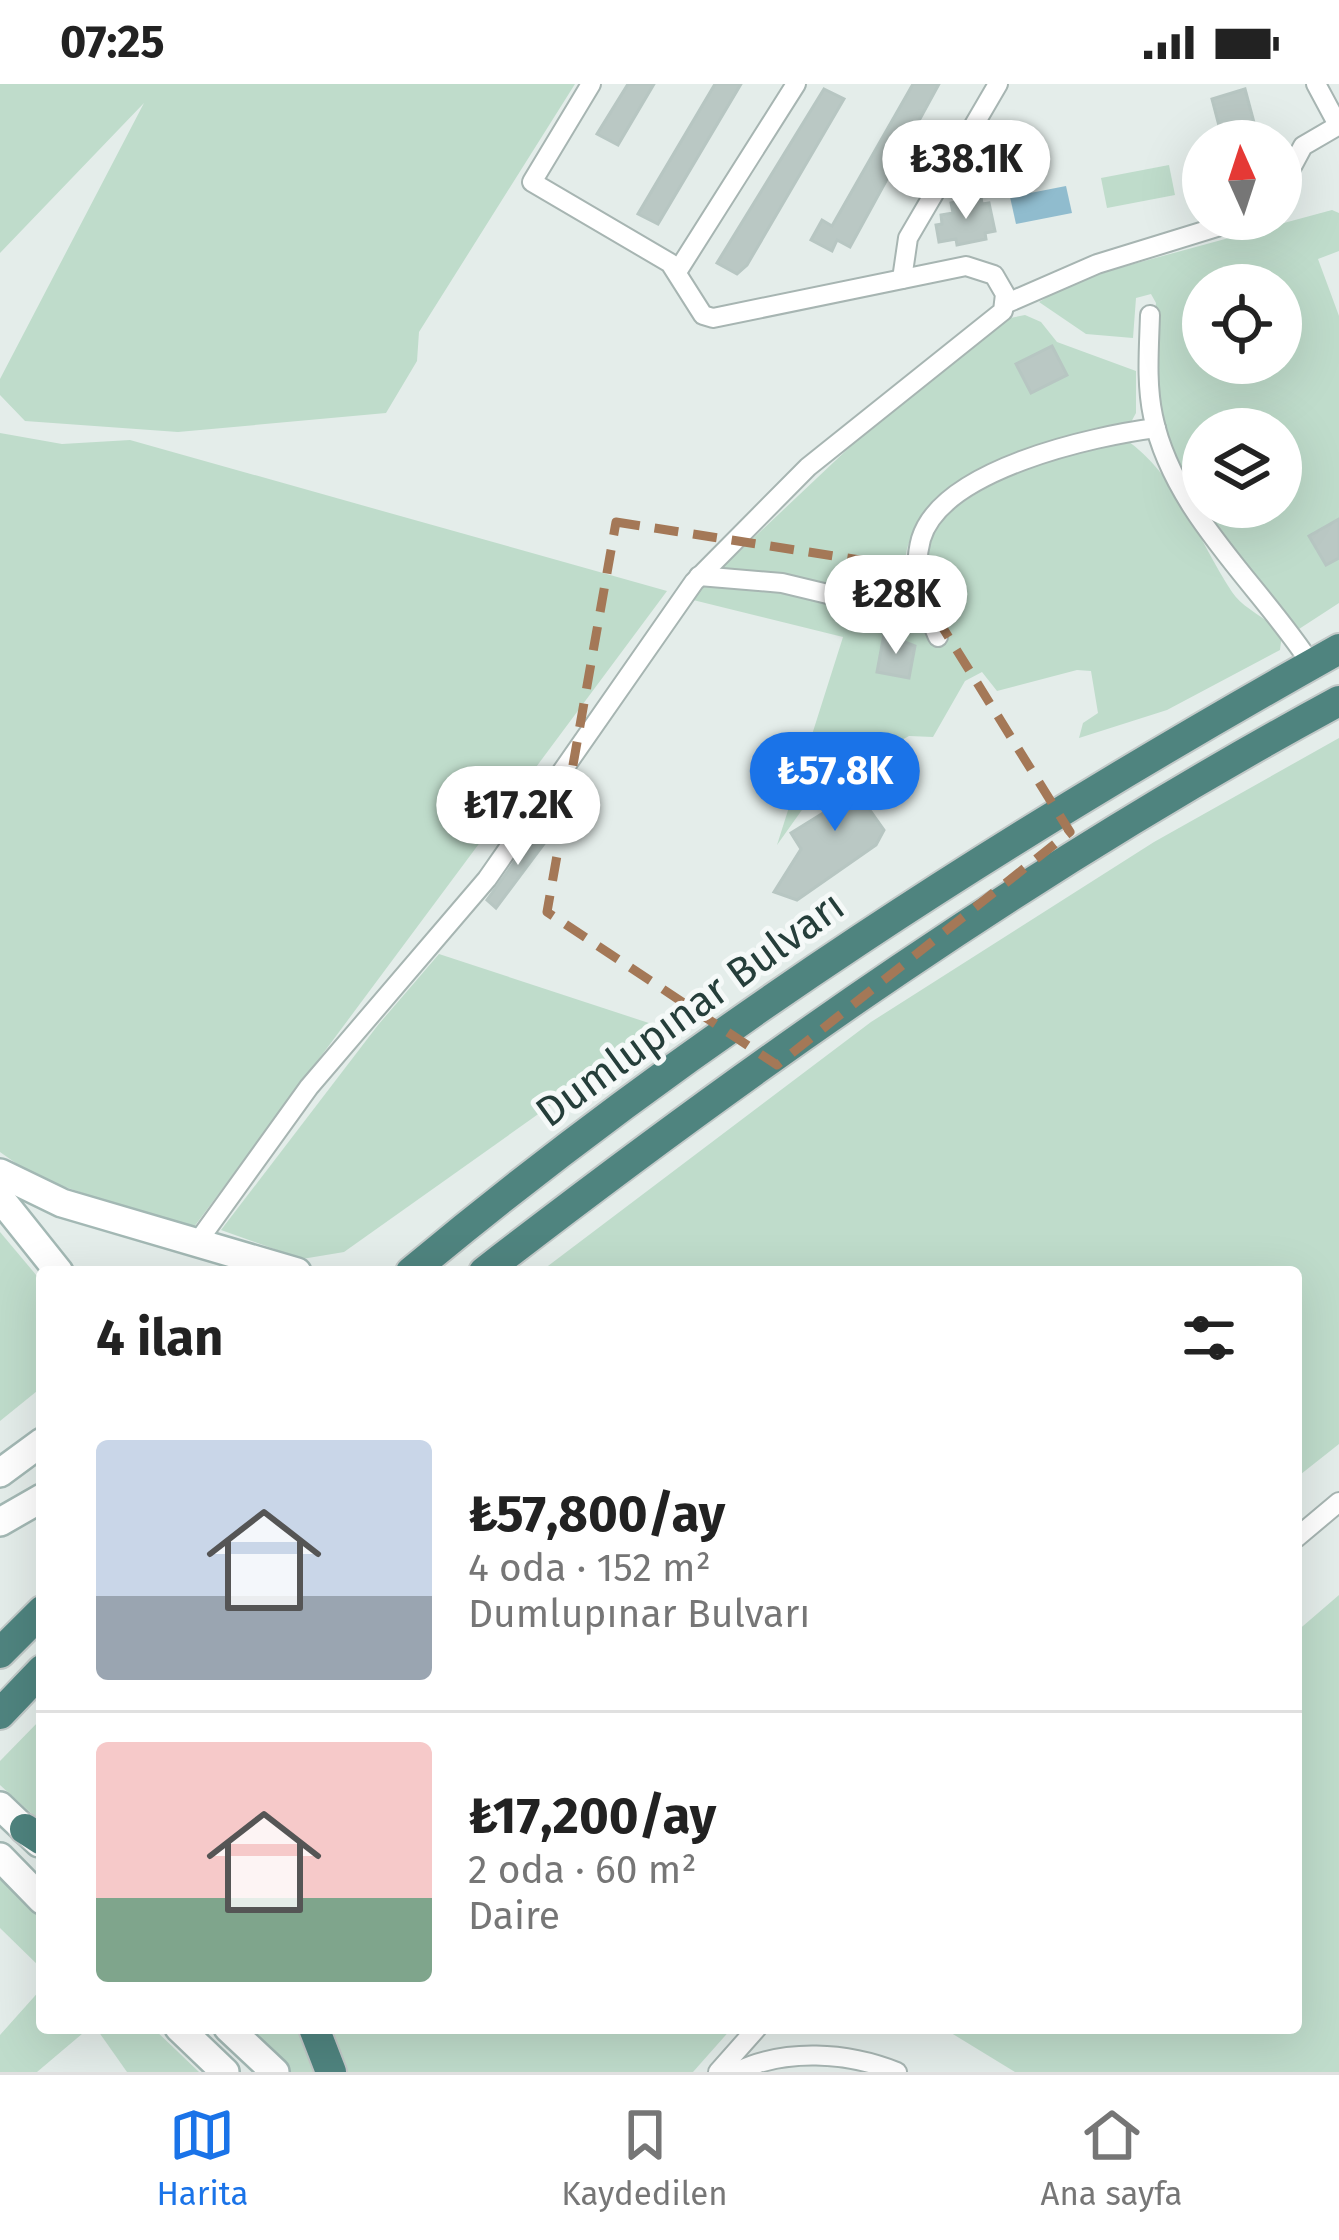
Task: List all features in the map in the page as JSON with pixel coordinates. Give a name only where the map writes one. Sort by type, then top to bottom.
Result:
[{"type":"highway","name":"Dumlupınar Bulvarı","points":[[418,1266],[602,1120],[823,961],[983,856],[1339,649]]},
{"type":"highway","name":"Dumlupınar Bulvarı","points":[[492,1266],[871,984],[1124,823],[1336,705]]},
{"type":"highway","points":[[0,1653],[36,1617]]},
{"type":"highway","points":[[0,1716],[36,1677]]},
{"type":"highway","points":[[0,1716],[36,1691]]},
{"type":"highway","points":[[316,2034],[331,2072]]},
{"type":"main road","points":[[0,1173],[62,1203],[256,1266]]},
{"type":"main road","points":[[0,1198],[53,1266]]},
{"type":"main road","points":[[402,1266],[440,1248]]},
{"type":"main road","points":[[0,1473],[36,1446]]},
{"type":"main road","points":[[0,1522],[36,1501]]},
{"type":"main road","points":[[0,1806],[36,1839]]},
{"type":"main road","points":[[0,1858],[36,1894]]},
{"type":"main road","points":[[185,2034],[226,2072]]},
{"type":"main road","points":[[234,2034],[274,2072]]},
{"type":"street","points":[[591,84],[532,182],[677,272],[694,307],[713,318],[966,266],[984,267],[1001,283],[1005,304]]},
{"type":"street","points":[[677,272],[796,84]]},
{"type":"street","points":[[902,279],[908,238],[998,84]]},
{"type":"street","points":[[1302,148],[1339,125],[1316,84]]},
{"type":"street","points":[[196,1244],[309,1087],[487,879],[699,576],[808,467],[989,324],[1005,304],[1097,264],[1182,238]]},
{"type":"street","points":[[1150,315],[1148,385],[1156,428],[1216,539],[1311,664]]},
{"type":"street","points":[[938,637],[917,577],[922,535],[949,503],[1058,446],[1156,428]]},
{"type":"street","points":[[699,576],[782,583],[861,602],[921,595]]},
{"type":"street","points":[[1302,1533],[1339,1502]]},
{"type":"street","points":[[718,2072],[752,2034]]},
{"type":"street","points":[[736,2072],[803,2056],[858,2060],[896,2072]]},
{"type":"highlighted area","points":[[616,522],[905,567],[1070,832],[777,1065],[547,912]]},
{"type":"green space","points":[[0,84],[575,84],[419,332],[417,361],[386,413],[178,432],[25,421],[0,395],[0,379],[144,103],[0,253]]},
{"type":"green space","points":[[1169,165],[1175,195],[1107,208],[1101,178]]},
{"type":"green space","points":[[1332,210],[1339,213],[1339,251],[1318,259],[1339,316],[1339,603],[1299,629],[1215,528],[1302,528],[1302,408],[1182,408],[1182,467],[1165,431],[1154,387],[1156,303],[1151,294],[1136,298],[1133,338],[1086,334],[1039,302],[1078,279],[1222,240],[1302,240],[1302,218]]},
{"type":"green space","points":[[1025,315],[1041,322],[1057,342],[1136,371],[1136,413],[1130,424],[1010,462],[978,478],[927,515],[912,536],[905,565],[911,594],[941,646],[947,639],[932,603],[926,566],[930,540],[941,522],[961,504],[1016,473],[1125,439],[1173,489],[1182,504],[1182,528],[1196,528],[1237,598],[1282,634],[1280,650],[1167,710],[1079,738],[1083,723],[1098,713],[1091,671],[1077,670],[997,691],[982,672],[965,681],[933,737],[909,736],[819,786],[777,845],[843,637],[689,599],[890,409],[1010,318]]},
{"type":"green space","points":[[0,433],[62,444],[130,440],[667,591],[191,1231],[34,1176],[0,1152]]},
{"type":"green space","points":[[1339,738],[1339,1444],[1302,1473],[1302,1266],[548,1266],[871,1022],[1154,842]]},
{"type":"green space","points":[[439,954],[661,1027],[344,1252],[302,1259],[221,1230],[378,1025]]},
{"type":"green space","points":[[0,1232],[36,1275],[36,1392],[0,1421]]},
{"type":"green space","points":[[1339,1595],[1339,2072],[1015,2072],[953,2034],[1302,2034],[1302,1627]]},
{"type":"green space","points":[[36,1724],[36,1818],[0,1785],[0,1761]]},
{"type":"green space","points":[[0,1873],[36,1912],[36,1963],[0,1928]]},
{"type":"green space","points":[[36,1995],[36,2034],[82,2034],[37,2072],[0,2072],[0,2035]]},
{"type":"green space","points":[[100,2034],[159,2034],[199,2072],[127,2072]]},
{"type":"green space","points":[[249,2034],[301,2034],[316,2072],[289,2072]]},
{"type":"green space","points":[[330,2034],[727,2034],[693,2072],[345,2072]]},
{"type":"water","points":[[1066,186],[1072,213],[1016,224],[1010,197]]},
{"type":"building","points":[[628,84],[654,84],[618,145],[597,134]]},
{"type":"building","points":[[715,84],[741,84],[658,224],[638,214]]},
{"type":"building","points":[[913,84],[939,84],[850,247],[837,240],[832,251],[811,240],[822,220],[832,226]]},
{"type":"building","points":[[824,89],[844,99],[747,265],[737,274],[717,263]]},
{"type":"building","points":[[1245,89],[1253,120],[1218,120],[1212,99]]},
{"type":"building","points":[[981,197],[982,204],[989,203],[995,231],[985,233],[986,239],[957,245],[956,239],[939,242],[936,225],[942,224],[941,215],[953,213],[951,203]]},
{"type":"building","points":[[1052,346],[1067,375],[1031,393],[1016,364]]},
{"type":"building","points":[[1339,519],[1339,558],[1326,565],[1309,536]]},
{"type":"building","points":[[884,634],[915,646],[909,678],[877,672]]},
{"type":"building","points":[[866,766],[885,796],[867,806],[884,830],[876,845],[797,900],[774,892],[801,849],[791,833],[828,810],[818,793]]},
{"type":"building","points":[[538,829],[549,837],[496,908],[487,900]]}]
